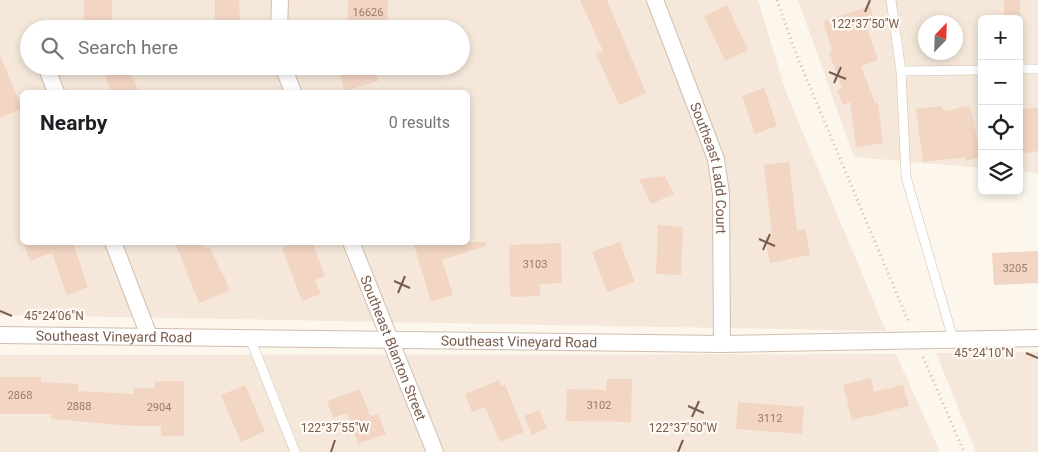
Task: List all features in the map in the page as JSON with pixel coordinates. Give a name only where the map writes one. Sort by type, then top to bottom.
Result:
[{"type":"street","points":[[279,20],[280,0]]},
{"type":"street","name":"Southeast Ladd Court","points":[[655,0],[716,159],[721,194],[722,344]]},
{"type":"street","points":[[49,75],[55,90]]},
{"type":"street","points":[[286,75],[292,90]]},
{"type":"street","points":[[114,245],[149,336]]},
{"type":"street","name":"Southeast Blanton Street","points":[[352,245],[388,339],[435,452]]},
{"type":"street","name":"Southeast Vineyard Road","points":[[0,335],[722,344],[1038,338]]},
{"type":"lane","points":[[891,0],[901,71],[906,177],[953,339]]},
{"type":"lane","points":[[1023,69],[1038,69]]},
{"type":"lane","points":[[901,71],[978,70]]},
{"type":"lane","points":[[250,338],[295,452]]},
{"type":"path","points":[[777,0],[795,51],[908,321]]},
{"type":"path","points":[[921,351],[964,452]]},
{"type":"shaded area","points":[[0,0],[758,0],[786,92],[886,331],[0,315]]},
{"type":"shaded area","points":[[798,0],[1038,0],[1038,173],[1023,171],[1023,15],[978,15],[978,168],[854,157]]},
{"type":"shaded area","points":[[1038,352],[1038,452],[976,452],[936,353]]},
{"type":"shaded area","points":[[896,354],[940,452],[0,452],[0,355]]},
{"type":"building","points":[[84,0],[112,0],[112,20],[84,20]]},
{"type":"building","points":[[215,0],[239,0],[240,20],[215,20]]},
{"type":"building","points":[[348,0],[388,0],[387,20],[347,20]]},
{"type":"building","points":[[580,0],[607,0],[646,93],[619,105],[596,54],[603,51]]},
{"type":"building","points":[[1004,0],[1020,0],[1020,15],[1004,15]]},
{"type":"building","points":[[727,5],[748,50],[725,61],[704,16]]},
{"type":"building","points":[[870,6],[875,22],[866,25],[878,60],[861,66],[875,103],[878,103],[883,143],[856,147],[850,102],[843,105],[837,90],[842,88],[829,52],[832,51],[823,21]]},
{"type":"building","points":[[0,55],[20,104],[20,110],[0,118]]},
{"type":"building","points":[[109,75],[131,75],[138,90],[111,90],[105,77]]},
{"type":"building","points":[[340,75],[376,75],[378,81],[345,90]]},
{"type":"building","points":[[764,88],[777,126],[755,134],[742,96]]},
{"type":"building","points":[[942,106],[943,111],[970,106],[978,143],[978,158],[965,161],[965,157],[923,162],[916,109]]},
{"type":"building","points":[[1038,107],[1038,151],[1023,153],[1023,109]]},
{"type":"building","points":[[789,162],[797,231],[805,229],[810,255],[770,263],[765,237],[772,236],[764,165]]},
{"type":"building","points":[[665,176],[674,194],[651,204],[639,179]]},
{"type":"building","points":[[658,225],[683,227],[681,275],[656,274]]},
{"type":"building","points":[[470,242],[486,242],[486,246],[442,260],[453,295],[431,301],[414,245],[470,245]]},
{"type":"building","points":[[620,242],[635,282],[607,292],[592,252]]},
{"type":"building","points":[[561,243],[562,283],[540,284],[540,296],[510,297],[509,245]]},
{"type":"building","points":[[24,245],[74,245],[88,287],[67,295],[52,253],[30,261]]},
{"type":"building","points":[[176,245],[203,245],[205,249],[210,247],[230,290],[199,303]]},
{"type":"building","points":[[288,245],[313,245],[325,276],[315,280],[321,294],[302,301],[282,248]]},
{"type":"building","points":[[1038,251],[1038,283],[994,285],[992,253]]},
{"type":"building","points":[[0,377],[41,377],[41,382],[78,384],[78,391],[134,394],[134,388],[155,388],[155,381],[184,381],[184,436],[161,436],[161,426],[134,426],[51,419],[51,414],[0,414]]},
{"type":"building","points":[[871,378],[874,392],[903,385],[909,406],[852,420],[843,385]]},
{"type":"building","points":[[607,379],[632,379],[631,422],[566,421],[567,389],[606,390]]},
{"type":"building","points":[[499,380],[501,386],[505,384],[524,432],[500,442],[485,407],[472,412],[465,394]]},
{"type":"building","points":[[245,385],[265,431],[241,442],[221,395]]},
{"type":"building","points":[[360,389],[370,416],[378,414],[386,434],[358,444],[347,413],[333,418],[327,401]]},
{"type":"building","points":[[738,402],[804,407],[802,434],[736,429]]},
{"type":"building","points":[[539,410],[547,428],[532,435],[524,416]]}]
